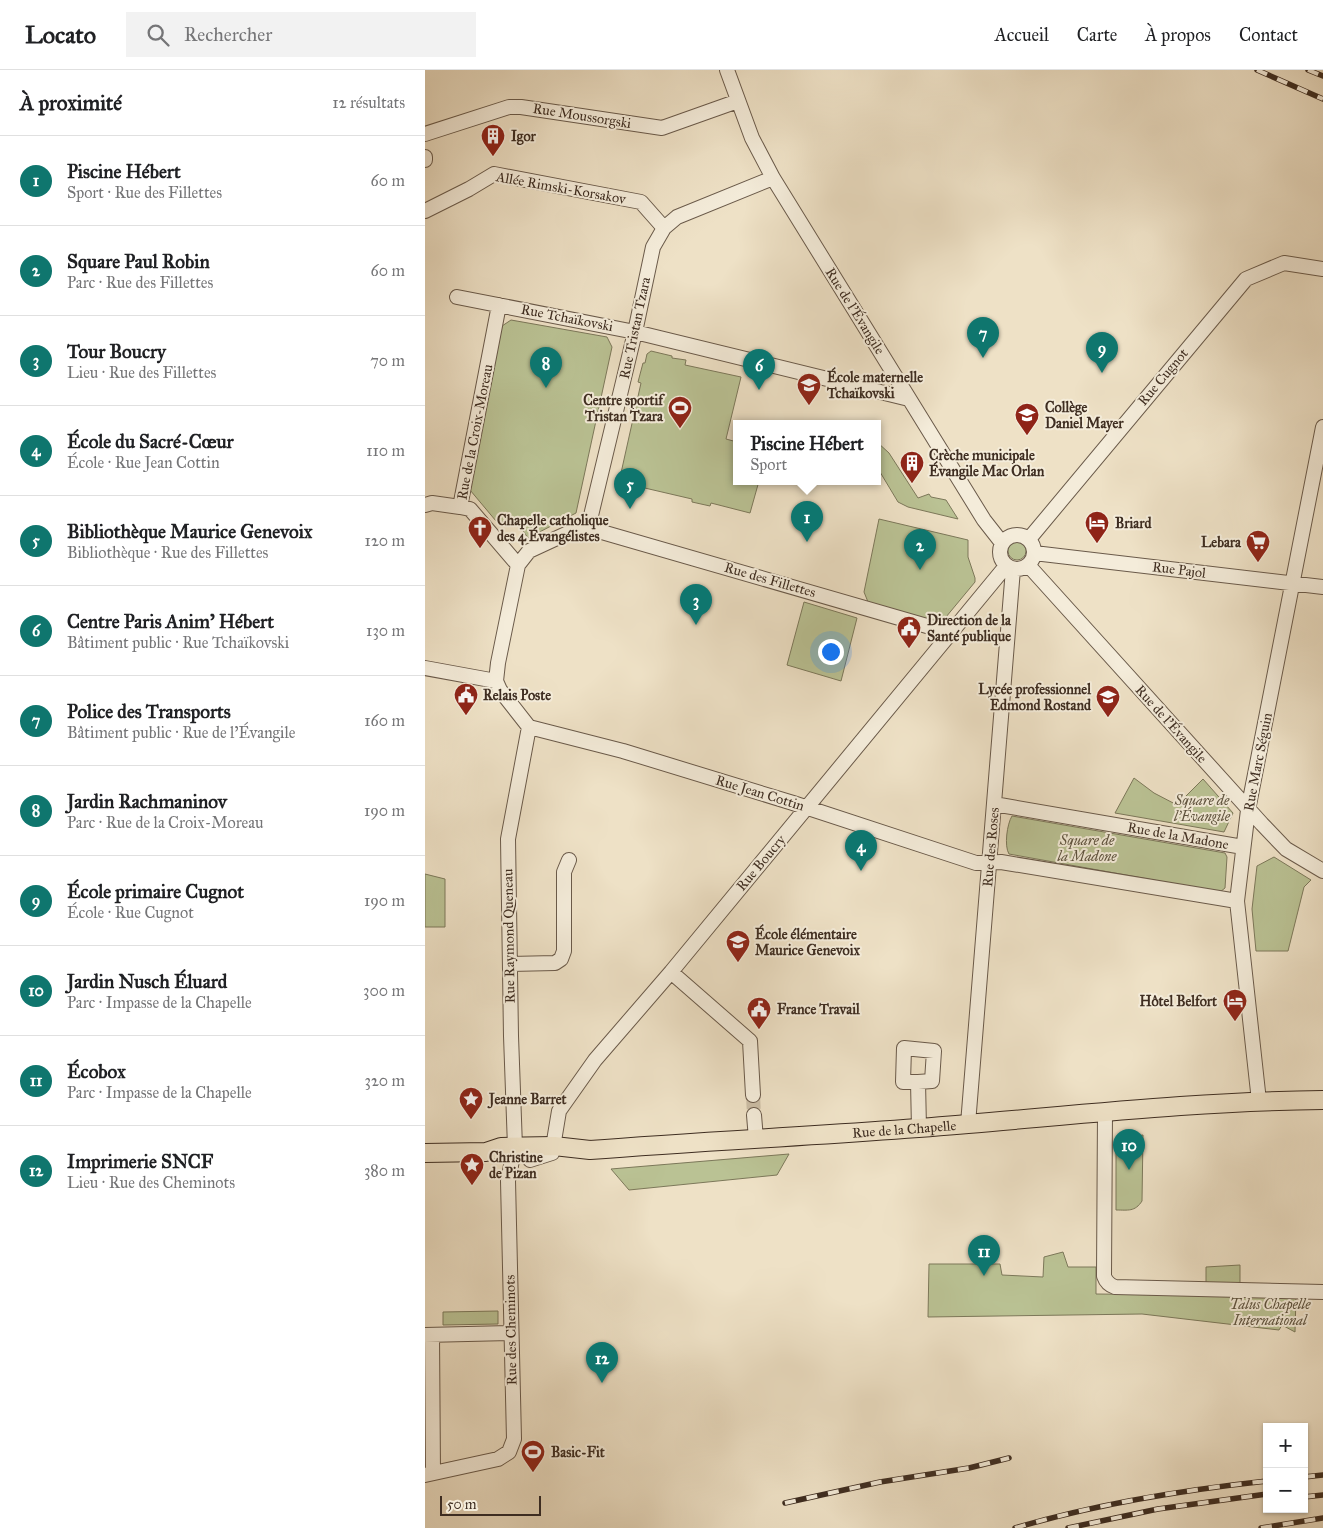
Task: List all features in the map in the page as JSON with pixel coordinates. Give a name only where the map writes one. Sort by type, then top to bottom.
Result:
[{"type":"main road","name":"Rue de la Chapelle","points":[[425,1153],[487,1152],[501,1147],[513,1154],[550,1150],[590,1150],[919,1128],[1259,1101],[1323,1100]]},
{"type":"street","name":"Rue de l'Évangile","points":[[727,70],[752,138],[773,178],[984,520],[1001,543]]},
{"type":"street","name":"Rue Moussorgski","points":[[425,134],[509,107],[521,106],[662,128],[738,101]]},
{"type":"street","name":"Allée Rimski-Korsakov","points":[[425,210],[469,189],[494,174],[641,202],[664,228]]},
{"type":"street","name":"Rue Tristan Tzara","points":[[588,528],[635,332],[653,247],[664,228],[677,217],[773,178]]},
{"type":"street","name":"Rue Cugnot","points":[[1029,539],[1246,279],[1284,263],[1323,269]]},
{"type":"street","name":"Rue Tchaïkovski","points":[[457,297],[635,332],[909,399]]},
{"type":"street","name":"Rue de la Croix-Moreau","points":[[499,305],[460,507],[470,509],[518,565]]},
{"type":"street","name":"Rue Marc Séguin","points":[[1259,1101],[1237,901],[1248,810],[1323,427]]},
{"type":"street","points":[[425,505],[432,503],[460,507]]},
{"type":"street","points":[[529,727],[500,690],[496,681],[518,565],[529,550],[570,532],[588,528]]},
{"type":"street","name":"Rue des Fillettes","points":[[588,528],[951,632]]},
{"type":"street","points":[[1017,534],[1029,539],[1033,545],[1031,559],[1021,569],[1010,567],[1000,556],[1001,543],[1005,538],[1017,534]]},
{"type":"street","name":"Rue de l'Évangile","points":[[1031,559],[1248,810],[1286,849],[1323,871]]},
{"type":"street","name":"Rue Pajol","points":[[1031,559],[1323,587]]},
{"type":"street","name":"Rue Boucry","points":[[550,1150],[559,1111],[595,1060],[671,972],[951,632],[1010,567]]},
{"type":"street","name":"Rue des Roses","points":[[968,1124],[994,804],[1010,567]]},
{"type":"street","points":[[425,668],[496,681]]},
{"type":"street","name":"Rue Jean Cottin","points":[[529,727],[623,751],[807,807],[976,863],[989,862]]},
{"type":"street","name":"Rue Raymond Queneau","points":[[513,1154],[508,839],[529,727]]},
{"type":"street","name":"Rue de la Madone","points":[[994,804],[1243,847]]},
{"type":"street","points":[[510,964],[555,963],[561,959],[564,951],[564,872],[569,860]]},
{"type":"street","points":[[989,862],[1001,862],[1237,901]]},
{"type":"street","points":[[671,972],[750,1041],[753,1095]]},
{"type":"street","points":[[918,1082],[919,1128]]},
{"type":"street","points":[[1105,1112],[1104,1276],[1111,1286],[1323,1292]]},
{"type":"street","points":[[754,1115],[755,1139]]},
{"type":"street","name":"Rue de la Chapelle","points":[[513,1154],[530,1160],[552,1153],[550,1150]]},
{"type":"street","name":"Rue des Cheminots","points":[[429,1474],[498,1459],[509,1452],[514,1439],[508,1181],[513,1154]]},
{"type":"street","points":[[429,1474],[429,1335],[511,1333]]},
{"type":"green space","points":[[511,320],[607,337],[612,347],[576,513],[528,538],[519,525],[496,521],[470,490],[502,326]]},
{"type":"green space","name":"Centre sportif Tristan Tzara","points":[[651,351],[672,356],[672,358],[686,360],[685,365],[741,377],[726,439],[733,441],[733,485],[758,485],[750,513],[711,503],[710,506],[692,502],[692,499],[619,482],[641,383],[638,382],[647,354]]},
{"type":"green space","points":[[881,446],[889,453],[918,498],[929,494],[931,497],[946,500],[958,519],[908,507],[898,502],[881,474]]},
{"type":"green space","points":[[879,519],[968,540],[968,557],[975,582],[941,623],[868,602],[864,592]]},
{"type":"green space","points":[[1017,542],[1023,545],[1026,551],[1023,557],[1017,560],[1011,557],[1008,551],[1011,545]]},
{"type":"green space","points":[[804,602],[857,618],[841,681],[787,665]]},
{"type":"green space","name":"Square de l'Évangile","points":[[1134,778],[1154,793],[1177,805],[1203,779],[1233,813],[1224,832],[1115,813]]},
{"type":"green space","name":"Square de la Madone","points":[[1012,816],[1225,853],[1227,857],[1225,888],[1220,892],[1009,854],[1007,850],[1007,835]]},
{"type":"green space","points":[[1274,857],[1311,880],[1304,887],[1288,951],[1256,951],[1252,909],[1257,866]]},
{"type":"green space","points":[[425,874],[445,879],[445,927],[425,927]]},
{"type":"green space","points":[[1143,1135],[1142,1201],[1134,1209],[1116,1210],[1116,1138]]},
{"type":"green space","points":[[789,1154],[777,1175],[629,1190],[611,1169]]},
{"type":"green space","name":"Talus Chapelle International","points":[[1063,1252],[1068,1267],[1096,1267],[1096,1294],[1296,1296],[1295,1332],[1282,1325],[1279,1330],[1142,1314],[928,1317],[929,1264],[1000,1264],[1002,1275],[1043,1277],[1044,1257]]},
{"type":"green space","points":[[1240,1265],[1240,1287],[1206,1287],[1206,1267]]},
{"type":"green space","points":[[498,1311],[498,1324],[443,1325],[443,1312]]},
{"type":"tunnel","points":[[753,1095],[754,1115]]},
{"type":"railway","points":[[1257,70],[1323,99]]},
{"type":"railway","points":[[1308,70],[1323,76]]},
{"type":"railway","points":[[785,1503],[880,1482],[969,1468],[1009,1458]]},
{"type":"railway","points":[[1308,1477],[1323,1475]]},
{"type":"railway","points":[[1015,1528],[1046,1519],[1140,1499],[1263,1482]]},
{"type":"railway","points":[[1068,1528],[1158,1509],[1263,1495]]},
{"type":"railway","points":[[1308,1497],[1323,1495]]},
{"type":"railway","points":[[1261,1528],[1323,1518]]},
{"type":"place","name":"Igor","points":[[493,157]]},
{"type":"place","name":"Police des Transports","points":[[983,358]]},
{"type":"place","name":"École primaire Cugnot","points":[[1102,373]]},
{"type":"place","name":"Jardin Rachmaninov","points":[[546,388]]},
{"type":"place","name":"Centre Paris Anim’ Hébert","points":[[759,390]]},
{"type":"place","name":"École maternelle Tchaïkovski","points":[[809,406]]},
{"type":"place","name":"Centre sportif Tristan Tzara","points":[[680,429]]},
{"type":"place","name":"Collège Daniel Mayer","points":[[1027,436]]},
{"type":"place","name":"Crèche municipale Évangile Mac Orlan","points":[[912,484]]},
{"type":"place","name":"Bibliothèque Maurice Genevoix","points":[[630,509]]},
{"type":"place","name":"Piscine Hébert","points":[[807,542]]},
{"type":"place","name":"Briard","points":[[1097,544]]},
{"type":"place","name":"Chapelle catholique des 4 Évangélistes","points":[[480,549]]},
{"type":"place","name":"Lebara","points":[[1258,563]]},
{"type":"place","name":"Square Paul Robin","points":[[920,570]]},
{"type":"place","name":"Tour Boucry","points":[[696,625]]},
{"type":"place","name":"Direction de la Santé publique","points":[[909,649]]},
{"type":"place","name":"Relais Poste","points":[[466,716]]},
{"type":"place","name":"Lycée professionnel Edmond Rostand","points":[[1108,718]]},
{"type":"place","name":"École du Sacré-Cœur","points":[[861,871]]},
{"type":"place","name":"École élémentaire Maurice Genevoix","points":[[738,963]]},
{"type":"place","name":"Hôtel Belfort","points":[[1235,1022]]},
{"type":"place","name":"France Travail","points":[[759,1030]]},
{"type":"place","name":"Jeanne Barret","points":[[471,1120]]},
{"type":"place","name":"Jardin Nusch Éluard","points":[[1129,1170]]},
{"type":"place","name":"Christine de Pizan","points":[[472,1186]]},
{"type":"place","name":"Écobox","points":[[984,1276]]},
{"type":"place","name":"Imprimerie SNCF","points":[[602,1383]]},
{"type":"place","name":"Basic-Fit","points":[[533,1473]]}]
